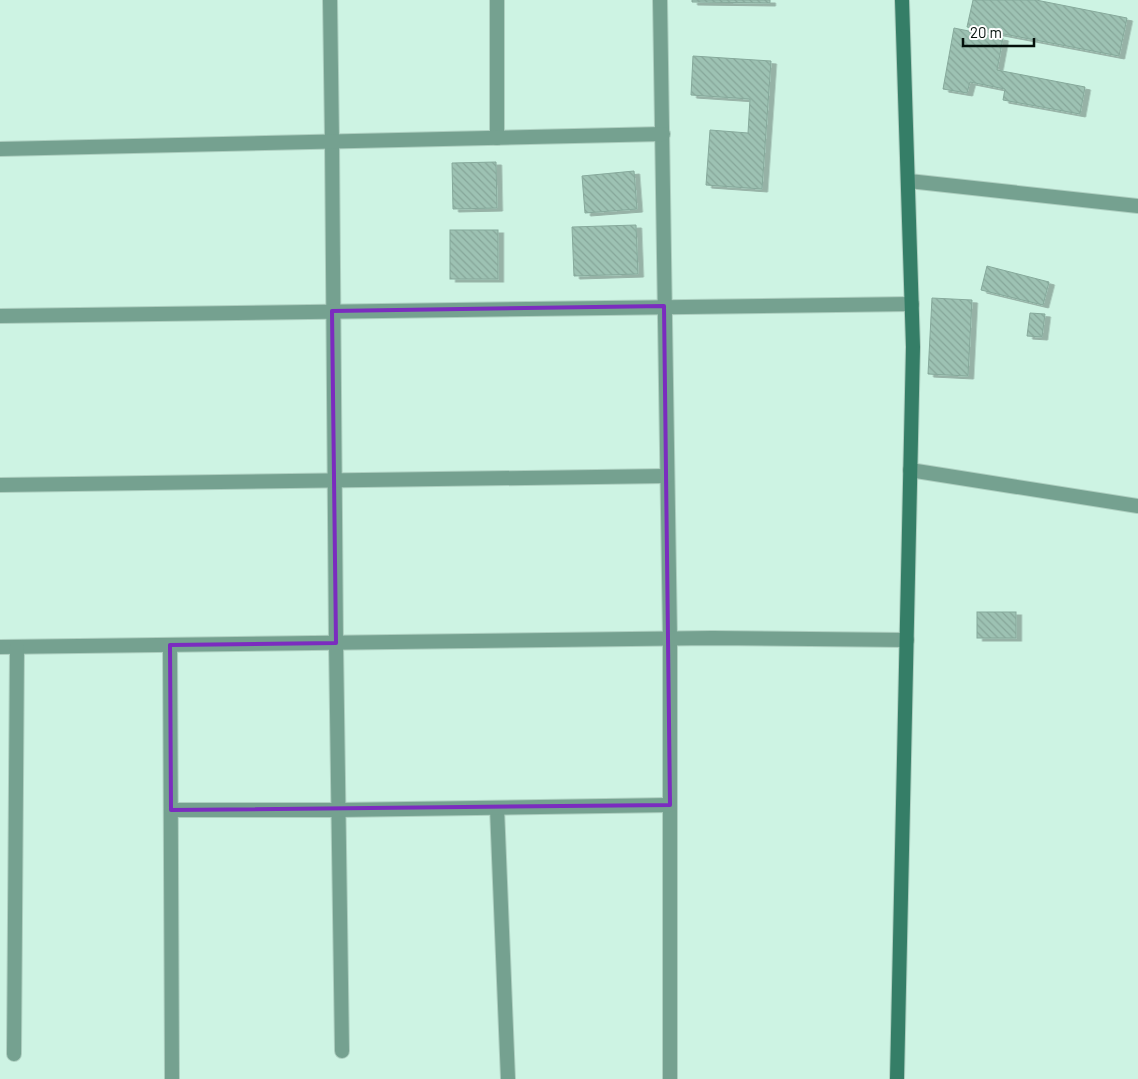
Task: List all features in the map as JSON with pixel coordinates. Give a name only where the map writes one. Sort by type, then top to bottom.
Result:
[{"type":"main road","points":[[897,1079],[913,347],[902,0]]},
{"type":"street","points":[[330,0],[332,311],[342,1051]]},
{"type":"street","points":[[497,0],[497,138]]},
{"type":"street","points":[[660,0],[670,639],[670,1079]]},
{"type":"street","points":[[0,149],[663,134]]},
{"type":"street","points":[[908,181],[1138,206]]},
{"type":"street","points":[[0,316],[912,304]]},
{"type":"street","points":[[910,470],[1138,506]]},
{"type":"street","points":[[0,485],[667,476]]},
{"type":"street","points":[[0,647],[670,639],[907,640]]},
{"type":"street","points":[[170,645],[172,1079]]},
{"type":"street","points":[[14,1054],[17,647]]},
{"type":"street","points":[[171,810],[338,810],[670,805]]},
{"type":"street","points":[[497,808],[508,1079]]},
{"type":"highlighted area","points":[[664,306],[670,805],[171,810],[170,645],[336,643],[332,311]]},
{"type":"building","points":[[692,0],[770,0],[770,3],[692,2]]},
{"type":"building","points":[[973,0],[1036,0],[1127,18],[1119,56],[967,27]]},
{"type":"building","points":[[954,28],[1003,38],[997,70],[1085,87],[1080,114],[1003,100],[1005,89],[970,82],[967,93],[943,89]]},
{"type":"building","points":[[693,56],[771,61],[762,189],[706,185],[710,130],[748,133],[750,99],[691,95]]},
{"type":"building","points":[[496,162],[497,208],[453,209],[452,163]]},
{"type":"building","points":[[634,171],[637,209],[585,213],[582,176]]},
{"type":"building","points":[[636,225],[638,274],[574,276],[572,227]]},
{"type":"building","points":[[450,230],[498,230],[498,279],[450,279]]},
{"type":"building","points":[[987,266],[1049,282],[1043,305],[981,290]]},
{"type":"building","points":[[932,298],[972,300],[968,376],[928,374]]},
{"type":"building","points":[[1030,313],[1045,314],[1042,337],[1027,336]]},
{"type":"building","points":[[977,612],[1016,612],[1016,638],[977,638]]}]
